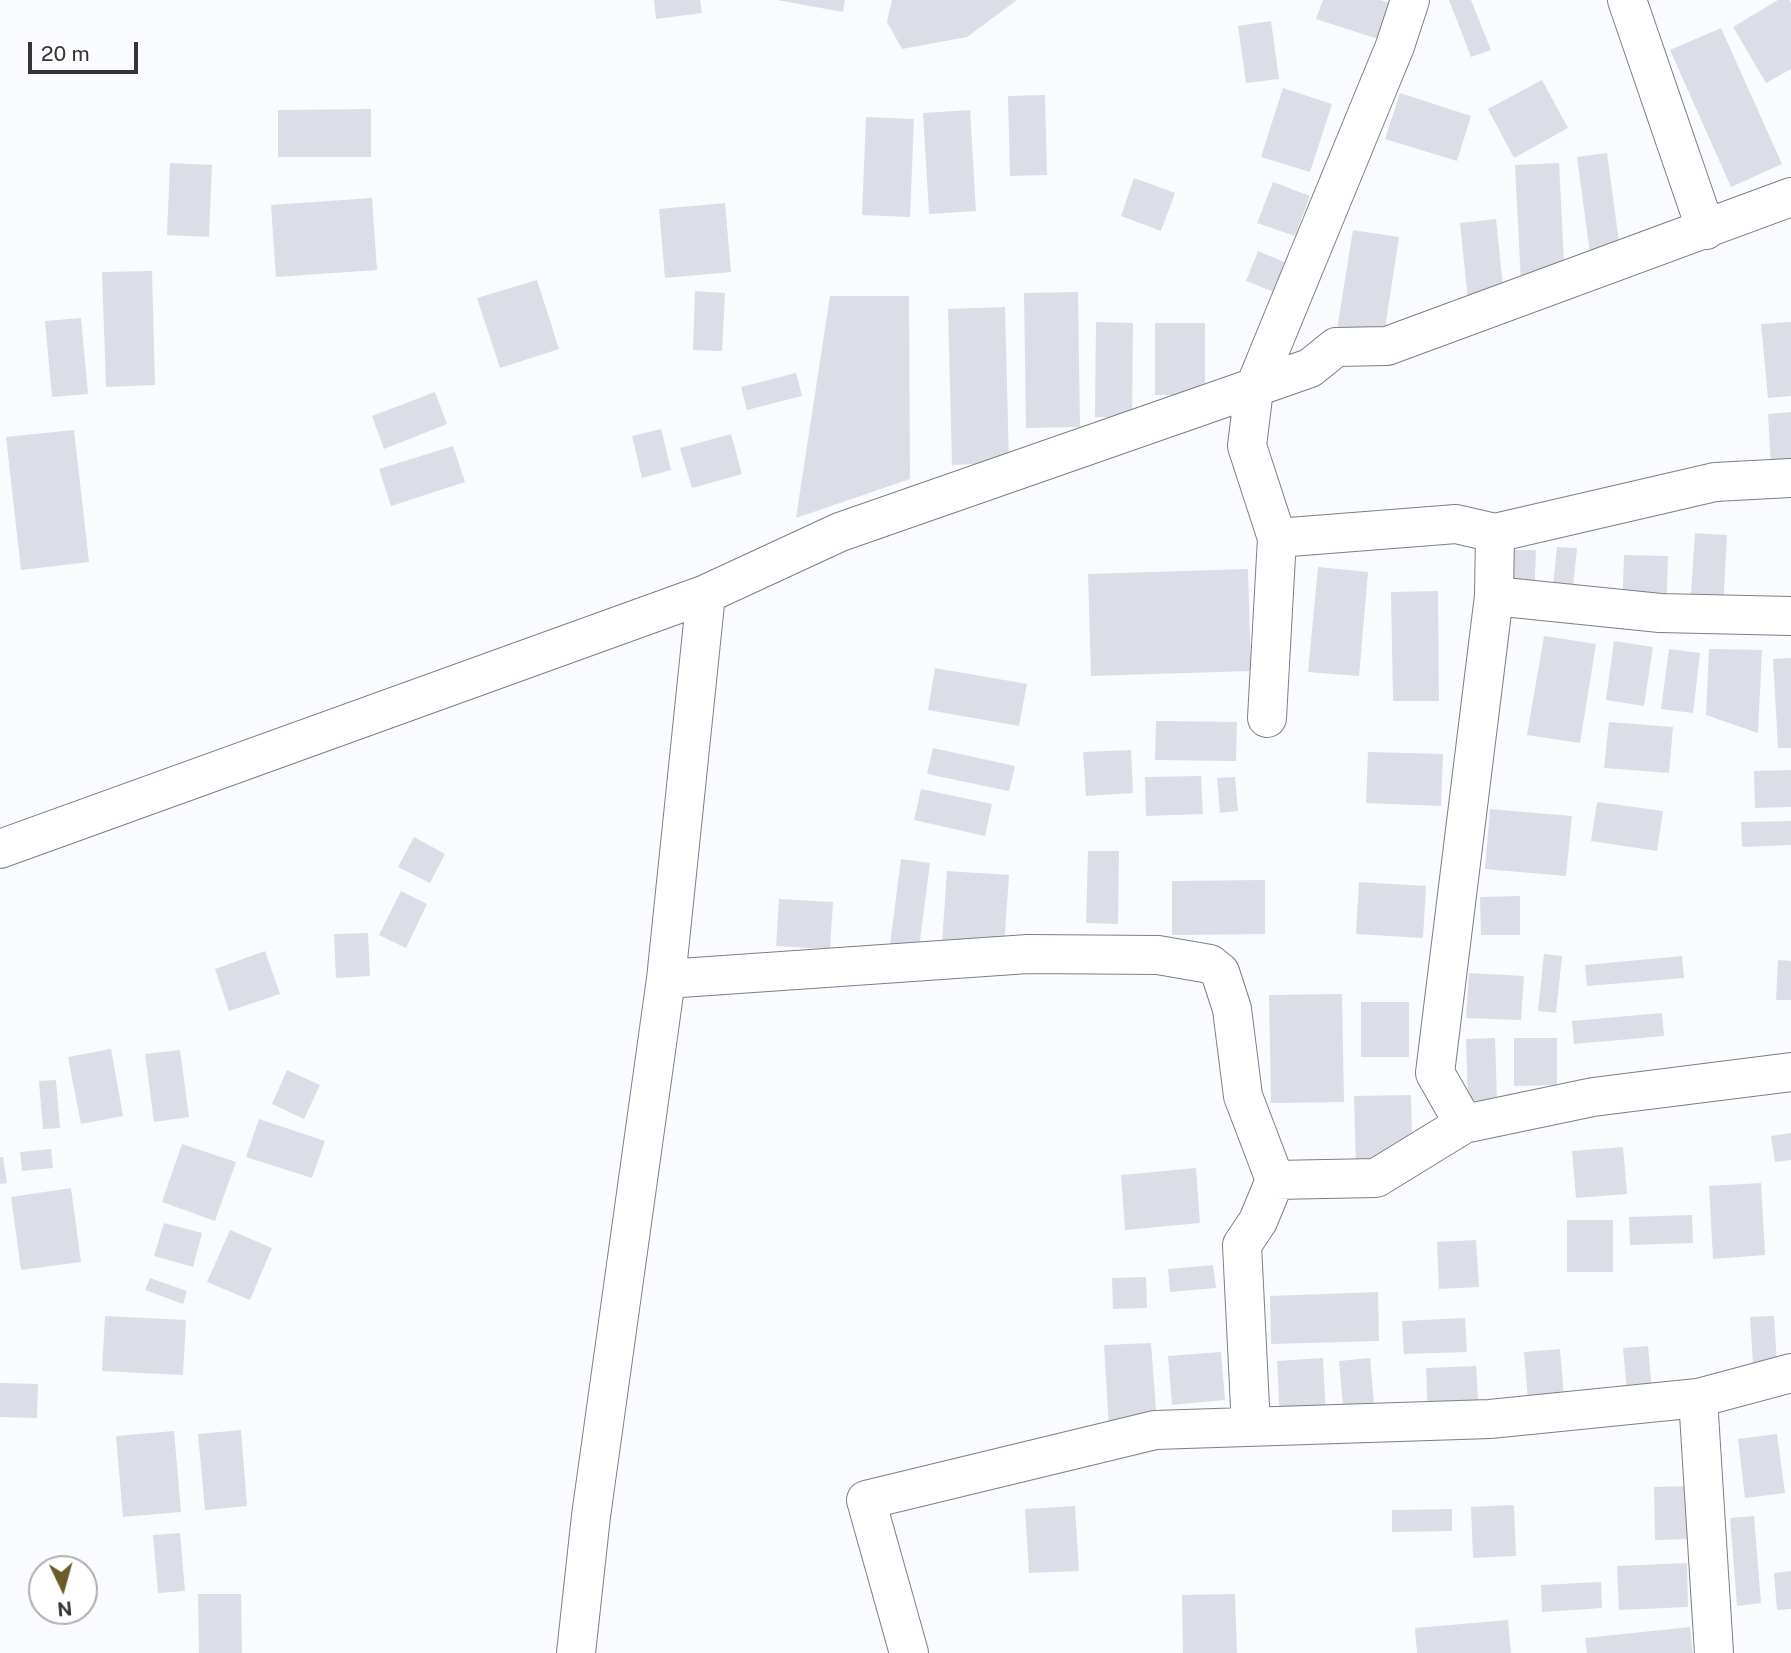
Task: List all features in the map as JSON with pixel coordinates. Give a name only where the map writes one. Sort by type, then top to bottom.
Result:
[{"type":"street","points":[[1267,718],[1277,538],[1247,446],[1254,389],[1395,46],[1410,0]]},
{"type":"street","points":[[1627,0],[1706,230]]},
{"type":"street","points":[[0,849],[706,594],[840,532],[1310,368],[1336,347],[1387,346],[1791,197]]},
{"type":"street","points":[[1277,538],[1456,524],[1495,533],[1715,482],[1791,478]]},
{"type":"street","points":[[1464,1124],[1434,1073],[1494,596],[1495,533]]},
{"type":"street","points":[[576,1653],[591,1516],[666,979],[706,594]]},
{"type":"street","points":[[1494,596],[1660,613],[1791,616]]},
{"type":"street","points":[[666,979],[1028,954],[1158,955],[1210,964],[1220,972],[1232,1009],[1243,1096],[1275,1180],[1258,1221],[1242,1245],[1251,1427]]},
{"type":"street","points":[[1275,1180],[1376,1178],[1464,1124],[1593,1097],[1791,1072]]},
{"type":"street","points":[[909,1653],[866,1500],[1155,1430],[1490,1419],[1698,1398],[1791,1373]]},
{"type":"street","points":[[1698,1398],[1714,1653]]},
{"type":"building","points":[[654,0],[700,0],[702,13],[656,19]]},
{"type":"building","points":[[777,0],[845,0],[843,12]]},
{"type":"building","points":[[892,0],[1017,0],[967,37],[902,49],[887,22]]},
{"type":"building","points":[[1323,0],[1380,0],[1390,3],[1378,39],[1316,19]]},
{"type":"building","points":[[1449,0],[1471,0],[1491,50],[1471,57]]},
{"type":"building","points":[[1778,0],[1789,0],[1791,3],[1791,69],[1766,83],[1733,27]]},
{"type":"building","points":[[1271,21],[1279,79],[1246,83],[1238,26]]},
{"type":"building","points":[[1721,28],[1782,164],[1731,187],[1670,50]]},
{"type":"building","points":[[1542,80],[1568,128],[1514,158],[1488,109]]},
{"type":"building","points":[[1283,88],[1332,104],[1310,172],[1261,157]]},
{"type":"building","points":[[1400,93],[1471,116],[1457,161],[1385,139]]},
{"type":"building","points":[[1045,95],[1047,175],[1010,176],[1008,96]]},
{"type":"building","points":[[371,109],[371,157],[278,157],[278,110]]},
{"type":"building","points":[[970,110],[976,211],[929,214],[923,113]]},
{"type":"building","points":[[866,117],[914,119],[910,217],[862,215]]},
{"type":"building","points":[[1607,153],[1621,257],[1591,261],[1577,157]]},
{"type":"building","points":[[170,163],[212,165],[209,237],[167,235]]},
{"type":"building","points":[[1559,163],[1565,281],[1521,283],[1515,165]]},
{"type":"building","points":[[1134,178],[1175,193],[1161,231],[1121,216]]},
{"type":"building","points":[[1273,182],[1310,196],[1295,236],[1257,223]]},
{"type":"building","points":[[372,198],[377,270],[276,277],[271,205]]},
{"type":"building","points":[[725,203],[731,272],[665,278],[659,209]]},
{"type":"building","points":[[1496,219],[1505,306],[1469,310],[1460,223]]},
{"type":"building","points":[[1353,230],[1399,237],[1380,361],[1333,354]]},
{"type":"building","points":[[1258,251],[1289,264],[1277,293],[1246,281]]},
{"type":"building","points":[[152,271],[155,385],[106,387],[102,272]]},
{"type":"building","points":[[537,280],[559,349],[500,368],[477,298]]},
{"type":"building","points":[[695,291],[725,293],[722,351],[693,350]]},
{"type":"building","points":[[1078,292],[1080,427],[1026,428],[1024,293]]},
{"type":"building","points":[[830,296],[909,296],[910,479],[796,518]]},
{"type":"building","points":[[1005,307],[1009,463],[952,465],[948,309]]},
{"type":"building","points":[[81,318],[88,394],[52,397],[45,321]]},
{"type":"building","points":[[1096,322],[1133,323],[1132,418],[1095,417]]},
{"type":"building","points":[[1791,322],[1791,396],[1768,398],[1761,324]]},
{"type":"building","points":[[1155,323],[1205,323],[1205,395],[1155,395]]},
{"type":"building","points":[[796,373],[802,396],[747,410],[741,387]]},
{"type":"building","points":[[435,392],[447,424],[384,449],[372,416]]},
{"type":"building","points":[[1791,412],[1791,466],[1771,467],[1768,414]]},
{"type":"building","points":[[661,429],[671,470],[642,478],[632,436]]},
{"type":"building","points":[[74,430],[89,562],[21,570],[6,437]]},
{"type":"building","points":[[731,434],[742,474],[692,488],[680,448]]},
{"type":"building","points":[[453,446],[465,482],[391,506],[379,469]]},
{"type":"building","points":[[1695,533],[1727,535],[1723,610],[1690,608]]},
{"type":"building","points":[[1557,547],[1577,548],[1572,598],[1552,596]]},
{"type":"building","points":[[1513,550],[1536,550],[1534,603],[1511,602]]},
{"type":"building","points":[[1624,555],[1668,556],[1666,615],[1622,614]]},
{"type":"building","points":[[1318,567],[1368,572],[1359,676],[1308,672]]},
{"type":"building","points":[[1248,569],[1251,671],[1091,676],[1088,574]]},
{"type":"building","points":[[1438,591],[1439,701],[1393,701],[1391,592]]},
{"type":"building","points":[[1544,636],[1596,644],[1580,743],[1527,735]]},
{"type":"building","points":[[1614,641],[1653,647],[1644,706],[1606,700]]},
{"type":"building","points":[[1669,649],[1700,653],[1693,713],[1661,709]]},
{"type":"building","points":[[1709,649],[1762,650],[1758,733],[1706,715]]},
{"type":"building","points":[[1791,658],[1791,748],[1778,748],[1773,659]]},
{"type":"building","points":[[935,668],[1027,684],[1019,726],[928,710]]},
{"type":"building","points":[[1156,721],[1237,722],[1236,761],[1155,760]]},
{"type":"building","points":[[1609,722],[1673,727],[1669,773],[1604,768]]},
{"type":"building","points":[[933,748],[1015,766],[1009,791],[927,774]]},
{"type":"building","points":[[1131,750],[1133,793],[1086,796],[1083,752]]},
{"type":"building","points":[[1368,752],[1443,754],[1441,806],[1366,803]]},
{"type":"building","points":[[1791,770],[1791,807],[1755,808],[1754,771]]},
{"type":"building","points":[[1201,776],[1203,814],[1146,816],[1145,777]]},
{"type":"building","points":[[1235,777],[1238,811],[1220,813],[1217,778]]},
{"type":"building","points":[[921,789],[992,804],[985,836],[914,820]]},
{"type":"building","points":[[1597,802],[1663,811],[1657,851],[1591,841]]},
{"type":"building","points":[[1490,809],[1572,816],[1566,876],[1485,869]]},
{"type":"building","points":[[1791,821],[1791,845],[1742,847],[1741,822]]},
{"type":"building","points":[[414,837],[445,854],[430,883],[398,867]]},
{"type":"building","points":[[1088,851],[1119,851],[1118,924],[1086,923]]},
{"type":"building","points":[[901,859],[930,863],[918,956],[889,952]]},
{"type":"building","points":[[947,871],[1009,875],[1003,961],[941,957]]},
{"type":"building","points":[[1265,880],[1265,934],[1172,935],[1172,881]]},
{"type":"building","points":[[1359,882],[1426,886],[1423,938],[1356,934]]},
{"type":"building","points":[[401,891],[427,904],[406,948],[379,935]]},
{"type":"building","points":[[1520,896],[1520,935],[1481,935],[1480,897]]},
{"type":"building","points":[[779,899],[833,902],[830,949],[776,946]]},
{"type":"building","points":[[368,933],[370,976],[336,978],[334,934]]},
{"type":"building","points":[[265,951],[280,994],[229,1011],[215,969]]},
{"type":"building","points":[[1544,954],[1562,956],[1556,1013],[1538,1011]]},
{"type":"building","points":[[1682,956],[1684,978],[1587,986],[1585,965]]},
{"type":"building","points":[[1778,960],[1791,961],[1791,1000],[1776,1000]]},
{"type":"building","points":[[1469,973],[1524,976],[1521,1020],[1466,1018]]},
{"type":"building","points":[[1342,994],[1344,1102],[1271,1103],[1269,995]]},
{"type":"building","points":[[1361,1002],[1409,1002],[1409,1057],[1361,1057]]},
{"type":"building","points":[[1662,1013],[1664,1036],[1574,1044],[1572,1021]]},
{"type":"building","points":[[1495,1038],[1497,1101],[1468,1102],[1466,1039]]},
{"type":"building","points":[[1514,1038],[1557,1038],[1557,1085],[1514,1086]]},
{"type":"building","points":[[111,1049],[123,1116],[81,1124],[68,1057]]},
{"type":"building","points":[[180,1050],[189,1117],[154,1122],[145,1054]]},
{"type":"building","points":[[287,1070],[320,1085],[304,1119],[272,1104]]},
{"type":"building","points":[[56,1080],[60,1128],[43,1129],[39,1081]]},
{"type":"building","points":[[1411,1095],[1413,1169],[1356,1171],[1354,1096]]},
{"type":"building","points":[[259,1119],[325,1141],[312,1178],[246,1157]]},
{"type":"building","points":[[1791,1133],[1791,1160],[1775,1162],[1771,1136]]},
{"type":"building","points":[[182,1144],[236,1162],[215,1221],[162,1202]]},
{"type":"building","points":[[1623,1147],[1627,1194],[1576,1198],[1572,1151]]},
{"type":"building","points":[[51,1149],[53,1168],[22,1171],[20,1152]]},
{"type":"building","points":[[0,1157],[3,1157],[7,1183],[0,1184]]},
{"type":"building","points":[[1196,1168],[1200,1223],[1125,1230],[1121,1175]]},
{"type":"building","points":[[1761,1183],[1765,1255],[1713,1259],[1709,1186]]},
{"type":"building","points":[[71,1188],[81,1262],[21,1270],[11,1197]]},
{"type":"building","points":[[1692,1215],[1693,1243],[1630,1245],[1629,1217]]},
{"type":"building","points":[[1567,1220],[1613,1220],[1613,1272],[1567,1272]]},
{"type":"building","points":[[164,1223],[202,1233],[193,1267],[154,1256]]},
{"type":"building","points":[[230,1230],[272,1248],[250,1300],[207,1282]]},
{"type":"building","points":[[1476,1240],[1479,1287],[1439,1289],[1437,1242]]},
{"type":"building","points":[[1213,1265],[1216,1288],[1170,1292],[1168,1269]]},
{"type":"building","points":[[1146,1277],[1147,1308],[1113,1309],[1112,1278]]},
{"type":"building","points":[[150,1278],[187,1291],[183,1304],[145,1290]]},
{"type":"building","points":[[1378,1292],[1379,1341],[1271,1344],[1270,1296]]},
{"type":"building","points":[[105,1316],[186,1320],[183,1375],[102,1371]]},
{"type":"building","points":[[1774,1316],[1778,1379],[1754,1380],[1750,1317]]},
{"type":"building","points":[[1465,1318],[1467,1352],[1404,1354],[1402,1321]]},
{"type":"building","points":[[1151,1343],[1157,1423],[1109,1427],[1104,1345]]},
{"type":"building","points":[[1648,1346],[1652,1391],[1627,1393],[1623,1348]]},
{"type":"building","points":[[1560,1349],[1566,1421],[1530,1424],[1524,1352]]},
{"type":"building","points":[[1221,1352],[1225,1400],[1172,1405],[1168,1356]]},
{"type":"building","points":[[1323,1358],[1327,1437],[1281,1439],[1277,1361]]},
{"type":"building","points":[[1370,1358],[1376,1426],[1345,1429],[1339,1361]]},
{"type":"building","points":[[1476,1366],[1479,1414],[1428,1417],[1426,1368]]},
{"type":"building","points":[[0,1383],[38,1384],[37,1418],[0,1417]]},
{"type":"building","points":[[241,1430],[247,1506],[205,1510],[198,1434]]},
{"type":"building","points":[[174,1431],[181,1512],[123,1517],[116,1436]]},
{"type":"building","points":[[1777,1434],[1785,1493],[1745,1498],[1738,1439]]},
{"type":"building","points":[[1688,1486],[1691,1539],[1655,1540],[1654,1487]]},
{"type":"building","points":[[1514,1505],[1516,1556],[1473,1558],[1471,1507]]},
{"type":"building","points":[[1075,1506],[1079,1571],[1029,1573],[1025,1509]]},
{"type":"building","points":[[1452,1509],[1452,1531],[1392,1532],[1392,1510]]},
{"type":"building","points":[[1754,1516],[1761,1603],[1737,1606],[1730,1518]]},
{"type":"building","points":[[180,1533],[185,1591],[158,1593],[153,1535]]},
{"type":"building","points":[[1687,1563],[1688,1607],[1619,1610],[1617,1566]]},
{"type":"building","points":[[1791,1571],[1791,1609],[1777,1610],[1774,1573]]},
{"type":"building","points":[[1601,1582],[1602,1608],[1542,1612],[1541,1585]]},
{"type":"building","points":[[198,1594],[241,1594],[242,1653],[199,1653]]},
{"type":"building","points":[[1235,1594],[1237,1653],[1183,1653],[1182,1595]]},
{"type":"building","points":[[1508,1620],[1511,1653],[1417,1653],[1415,1628]]},
{"type":"building","points":[[1690,1627],[1693,1653],[1587,1653],[1585,1638]]}]
